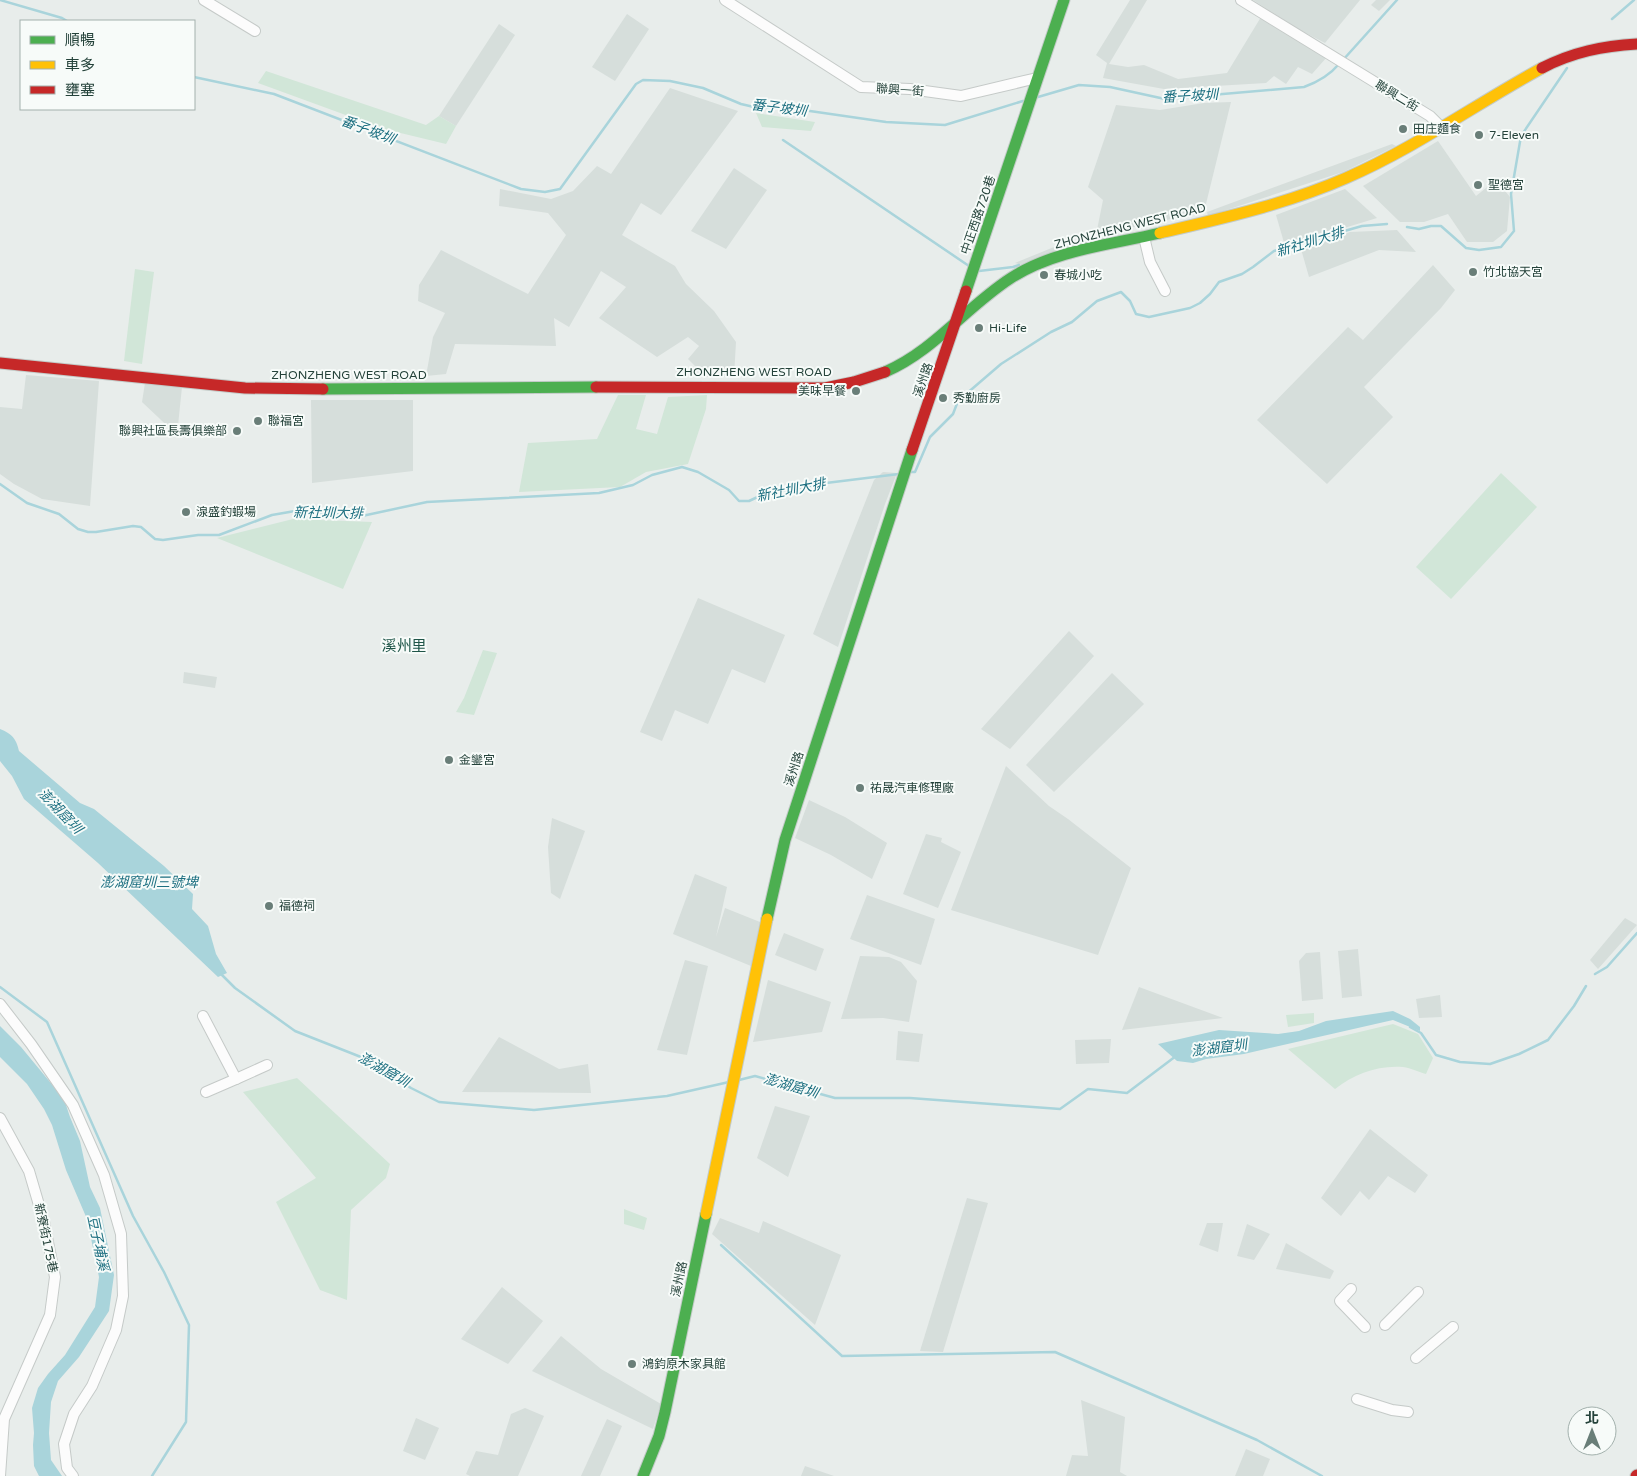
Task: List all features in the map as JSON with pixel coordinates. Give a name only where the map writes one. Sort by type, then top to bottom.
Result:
[{"type":"main road","name":"中正西路720巷","points":[[955,323],[1064,0]]},
{"type":"main road","name":"ZHONZHENG WEST ROAD","points":[[0,363],[245,388],[312,390],[624,386],[825,388],[867,379],[901,364],[929,346],[997,288],[1023,270],[1059,257],[1239,214],[1315,190],[1346,178],[1442,128],[1535,73],[1571,56],[1583,51],[1637,44]]},
{"type":"main road","name":"溪州路","points":[[643,1476],[659,1436],[666,1412],[785,840],[955,323]]},
{"type":"street","points":[[204,0],[255,32]]},
{"type":"street","name":"聯興一街","points":[[725,0],[861,87],[961,96],[1038,78]]},
{"type":"street","name":"聯興二街","points":[[1241,0],[1430,116],[1442,128]]},
{"type":"street","points":[[1144,237],[1150,262],[1165,291]]},
{"type":"street","points":[[0,1004],[74,1105],[104,1175],[121,1234],[123,1296],[116,1330],[92,1386],[74,1414],[64,1444],[67,1468],[73,1476]]},
{"type":"street","points":[[203,1016],[236,1079]]},
{"type":"street","points":[[206,1092],[267,1065]]},
{"type":"street","name":"新寮街175巷","points":[[0,1118],[29,1171],[44,1222],[55,1278],[50,1315],[4,1419],[0,1476]]},
{"type":"street","points":[[1351,1289],[1340,1301],[1365,1327]]},
{"type":"street","points":[[1385,1325],[1418,1292]]},
{"type":"street","points":[[1416,1358],[1453,1327]]},
{"type":"street","points":[[1357,1399],[1392,1410],[1408,1412]]},
{"type":"shaded area","points":[[1130,0],[1147,0],[1109,64],[1128,67],[1144,65],[1178,79],[1227,73],[1261,17],[1327,57],[1312,74],[1298,67],[1286,84],[1274,76],[1266,83],[1164,89],[1103,78],[1107,63],[1096,55]]},
{"type":"shaded area","points":[[1253,0],[1360,0],[1325,43],[1300,30]]},
{"type":"shaded area","points":[[1376,0],[1390,0],[1379,11],[1371,5]]},
{"type":"shaded area","points":[[627,14],[649,29],[615,81],[592,67]]},
{"type":"shaded area","points":[[499,24],[515,35],[456,126],[439,116]]},
{"type":"shaded area","points":[[670,88],[738,111],[661,215],[641,203],[622,235],[675,266],[686,284],[714,311],[736,342],[734,376],[706,377],[688,359],[699,346],[688,337],[657,357],[599,318],[626,287],[601,271],[569,327],[554,318],[556,346],[455,344],[446,374],[426,376],[433,337],[445,313],[418,301],[419,285],[441,250],[528,294],[566,235],[548,213],[499,206],[500,189],[551,199],[573,191],[597,166],[611,174]]},
{"type":"shaded area","points":[[1231,102],[1204,212],[1096,235],[1103,200],[1088,187],[1116,105],[1160,110],[1204,103]]},
{"type":"shaded area","points":[[1438,141],[1476,196],[1496,180],[1510,197],[1507,231],[1493,242],[1467,242],[1448,214],[1424,222],[1400,222],[1363,186]]},
{"type":"shaded area","points":[[1392,144],[1396,146],[1343,172],[1208,216],[1207,212]]},
{"type":"shaded area","points":[[734,168],[767,190],[726,249],[691,231]]},
{"type":"shaded area","points":[[1345,189],[1377,218],[1285,246],[1276,215]]},
{"type":"shaded area","points":[[1397,230],[1416,252],[1379,250],[1309,277],[1301,249],[1350,232]]},
{"type":"shaded area","points":[[1054,247],[1055,252],[1022,265],[1015,263]]},
{"type":"shaded area","points":[[1433,265],[1455,290],[1441,308],[1364,387],[1393,417],[1327,484],[1257,420],[1348,327],[1363,340]]},
{"type":"shaded area","points":[[26,375],[99,381],[90,506],[42,499],[0,474],[0,407],[22,409]]},
{"type":"shaded area","points":[[145,383],[182,387],[177,435],[142,402]]},
{"type":"shaded area","points":[[311,400],[413,400],[413,471],[312,483]]},
{"type":"shaded area","points":[[883,472],[897,473],[838,647],[813,634],[874,480]]},
{"type":"shaded area","points":[[698,598],[785,635],[765,683],[732,669],[708,724],[675,710],[662,741],[640,732]]},
{"type":"shaded area","points":[[1069,631],[1094,656],[1010,749],[981,729]]},
{"type":"shaded area","points":[[184,672],[217,677],[215,688],[183,683]]},
{"type":"shaded area","points":[[1112,673],[1144,704],[1054,792],[1026,765]]},
{"type":"shaded area","points":[[1006,766],[1049,806],[1131,868],[1098,955],[951,910]]},
{"type":"shaded area","points":[[809,800],[845,817],[887,843],[872,879],[831,855],[795,838]]},
{"type":"shaded area","points":[[552,818],[585,831],[560,899],[551,893],[548,847]]},
{"type":"shaded area","points":[[926,834],[942,838],[941,842],[961,852],[938,908],[903,894]]},
{"type":"shaded area","points":[[695,874],[727,887],[716,937],[725,908],[760,922],[751,966],[673,934]]},
{"type":"shaded area","points":[[867,895],[935,919],[921,965],[850,939]]},
{"type":"shaded area","points":[[1625,918],[1637,925],[1598,969],[1590,960]]},
{"type":"shaded area","points":[[784,933],[824,949],[816,971],[775,955]]},
{"type":"shaded area","points":[[1358,949],[1362,996],[1342,998],[1338,951]]},
{"type":"shaded area","points":[[1320,952],[1323,999],[1302,1001],[1299,961],[1306,953]]},
{"type":"shaded area","points":[[860,956],[889,957],[901,962],[917,981],[909,1022],[883,1018],[841,1019]]},
{"type":"shaded area","points":[[685,960],[708,966],[687,1055],[657,1050]]},
{"type":"shaded area","points":[[768,980],[831,1002],[822,1032],[753,1042]]},
{"type":"shaded area","points":[[1139,987],[1223,1018],[1122,1030]]},
{"type":"shaded area","points":[[1440,995],[1442,1017],[1419,1018],[1416,999]]},
{"type":"shaded area","points":[[898,1031],[923,1034],[919,1062],[896,1060]]},
{"type":"shaded area","points":[[499,1037],[559,1069],[588,1064],[591,1093],[462,1092]]},
{"type":"shaded area","points":[[1111,1039],[1109,1063],[1076,1064],[1075,1040]]},
{"type":"shaded area","points":[[775,1106],[810,1116],[788,1177],[757,1158]]},
{"type":"shaded area","points":[[1370,1129],[1428,1175],[1415,1193],[1388,1176],[1369,1200],[1360,1191],[1341,1216],[1321,1198]]},
{"type":"shaded area","points":[[967,1198],[988,1203],[943,1352],[920,1351]]},
{"type":"shaded area","points":[[720,1218],[759,1233],[763,1221],[841,1255],[815,1325],[712,1234]]},
{"type":"shaded area","points":[[1207,1223],[1223,1223],[1218,1252],[1199,1245]]},
{"type":"shaded area","points":[[1247,1224],[1270,1234],[1254,1260],[1237,1256]]},
{"type":"shaded area","points":[[1286,1243],[1334,1271],[1330,1279],[1276,1269]]},
{"type":"shaded area","points":[[502,1287],[543,1321],[508,1364],[461,1339]]},
{"type":"shaded area","points":[[561,1336],[601,1369],[661,1404],[653,1429],[532,1371]]},
{"type":"shaded area","points":[[1081,1400],[1125,1417],[1120,1472],[1127,1476],[1066,1476],[1072,1455],[1088,1456]]},
{"type":"shaded area","points":[[525,1408],[544,1416],[518,1476],[470,1476],[466,1474],[476,1451],[498,1455],[511,1414]]},
{"type":"shaded area","points":[[416,1418],[439,1428],[425,1460],[403,1451]]},
{"type":"shaded area","points":[[607,1419],[622,1426],[600,1476],[581,1476]]},
{"type":"shaded area","points":[[1246,1449],[1270,1459],[1263,1476],[1235,1476]]},
{"type":"shaded area","points":[[805,1466],[834,1476],[801,1476]]},
{"type":"green space","points":[[266,71],[426,125],[439,116],[456,126],[446,144],[384,129],[258,83]]},
{"type":"green space","points":[[756,113],[815,122],[811,131],[762,127]]},
{"type":"green space","points":[[135,269],[154,272],[142,364],[124,361]]},
{"type":"green space","points":[[618,395],[646,395],[636,429],[657,434],[668,397],[707,395],[706,409],[688,464],[646,472],[620,487],[519,492],[528,443],[597,439]]},
{"type":"green space","points":[[1501,473],[1537,507],[1451,599],[1416,567]]},
{"type":"green space","points":[[293,519],[372,522],[343,589],[217,538]]},
{"type":"green space","points":[[483,650],[497,653],[474,715],[456,712],[464,698]]},
{"type":"green space","points":[[1314,1013],[1314,1023],[1288,1027],[1286,1015]]},
{"type":"green space","points":[[1393,1024],[1418,1034],[1433,1058],[1426,1074],[1403,1067],[1385,1067],[1358,1075],[1335,1089],[1288,1049]]},
{"type":"green space","points":[[297,1078],[390,1164],[386,1178],[351,1210],[347,1300],[320,1290],[276,1202],[316,1178],[243,1092]]},
{"type":"green space","points":[[624,1209],[647,1218],[644,1230],[624,1224]]},
{"type":"water","name":"澎湖窟圳三號埤","points":[[0,729],[13,737],[19,751],[80,803],[94,809],[164,866],[193,894],[192,909],[208,926],[216,954],[227,973],[218,977],[98,863],[24,799],[12,776],[0,761]]},
{"type":"water","points":[[1393,1011],[1410,1019],[1420,1027],[1420,1031],[1393,1020],[1244,1054],[1206,1059],[1193,1063],[1177,1061],[1158,1044],[1219,1030],[1278,1034],[1299,1031],[1326,1021]]},
{"type":"water","name":"豆子埔溪","points":[[0,1026],[21,1047],[64,1099],[80,1141],[90,1187],[100,1208],[114,1275],[109,1311],[79,1357],[58,1381],[51,1402],[49,1433],[51,1460],[62,1476],[39,1476],[34,1466],[32,1408],[38,1388],[65,1355],[95,1307],[99,1277],[87,1219],[66,1170],[52,1125],[27,1084],[0,1057]]},
{"type":"waterway","name":"番子坡圳","points":[[0,0],[65,20]]},
{"type":"waterway","name":"番子坡圳","points":[[1343,60],[1397,0]]},
{"type":"waterway","name":"新社圳大排","points":[[1612,19],[1634,0]]},
{"type":"waterway","name":"番子坡圳","points":[[1038,97],[1079,85],[1110,87],[1165,99],[1304,87],[1323,78],[1339,64]]},
{"type":"waterway","name":"新社圳大排","points":[[1407,227],[1419,229],[1441,226],[1466,248],[1479,250],[1501,247],[1514,231],[1511,194],[1521,136],[1567,68]]},
{"type":"waterway","name":"番子坡圳","points":[[195,77],[274,94],[521,189],[545,192],[560,189],[636,84],[643,80],[670,81],[703,88],[741,104],[754,107],[796,109],[886,122],[945,125],[1023,101]]},
{"type":"waterway","points":[[783,140],[969,266]]},
{"type":"waterway","name":"新社圳大排","points":[[910,472],[915,472],[930,437],[953,414],[958,401],[1001,364],[1051,332],[1072,322],[1097,301],[1121,292],[1130,301],[1136,314],[1149,317],[1190,308],[1200,303],[1219,282],[1242,274],[1274,251],[1362,226],[1387,224]]},
{"type":"waterway","points":[[979,271],[1019,265]]},
{"type":"waterway","name":"新社圳大排","points":[[0,484],[27,503],[59,514],[78,529],[96,532],[133,526],[141,527],[155,539],[163,540],[198,535],[219,535],[272,515],[295,511],[362,516],[427,502],[599,493],[633,485],[652,475],[682,467],[698,472],[729,490],[739,501],[749,501],[764,494],[826,483],[899,474]]},
{"type":"waterway","name":"澎湖窟圳","points":[[1595,974],[1607,967],[1637,933]]},
{"type":"waterway","name":"澎湖窟圳","points":[[221,974],[235,988],[295,1031],[366,1059],[411,1088],[439,1102],[534,1110],[667,1096],[729,1082]]},
{"type":"waterway","name":"澎湖窟圳","points":[[1410,1027],[1421,1033],[1436,1055],[1460,1062],[1490,1064],[1519,1054],[1548,1040],[1574,1006],[1586,986]]},
{"type":"waterway","points":[[0,987],[47,1022],[133,1216],[164,1272],[189,1325],[186,1422],[152,1476]]},
{"type":"waterway","name":"澎湖窟圳","points":[[739,1080],[755,1076],[835,1098],[910,1098],[1060,1109],[1088,1089],[1127,1093],[1176,1056]]},
{"type":"waterway","points":[[721,1245],[842,1356],[1055,1352],[1257,1440],[1322,1476]]},
{"type":"traffic: fast","points":[[966,291],[1064,0]]},
{"type":"traffic: fast","points":[[885,372],[919,353],[979,302],[1011,278],[1028,269],[1064,255],[1160,233]]},
{"type":"traffic: fast","points":[[323,389],[596,387]]},
{"type":"traffic: fast","points":[[767,919],[785,840],[912,450]]},
{"type":"traffic: fast","points":[[643,1476],[659,1436],[665,1412],[706,1214]]},
{"type":"traffic: slow","points":[[1160,233],[1278,203],[1346,178],[1421,140],[1542,68]]},
{"type":"traffic: slow","points":[[706,1214],[767,919]]},
{"type":"traffic: jam","points":[[1542,68],[1588,51],[1612,46],[1637,44]]},
{"type":"traffic: jam","points":[[912,450],[966,291]]},
{"type":"traffic: jam","points":[[0,363],[245,388],[323,389]]},
{"type":"traffic: jam","points":[[596,387],[825,388],[854,382],[885,372]]},
{"type":"place","name":"田庄麵食","points":[[1403,129]]},
{"type":"place","name":"7-Eleven","points":[[1479,135]]},
{"type":"place","name":"聖德宮","points":[[1478,185]]},
{"type":"place","name":"竹北協天宮","points":[[1473,272]]},
{"type":"place","name":"春城小吃","points":[[1044,275]]},
{"type":"place","name":"Hi-Life","points":[[979,328]]},
{"type":"place","name":"美味早餐","points":[[856,391]]},
{"type":"place","name":"秀勤廚房","points":[[943,398]]},
{"type":"place","name":"聯福宮","points":[[258,421]]},
{"type":"place","name":"聯興社區長壽俱樂部","points":[[237,431]]},
{"type":"place","name":"湶盛釣蝦場","points":[[186,512]]},
{"type":"place","name":"金鑾宮","points":[[449,760]]},
{"type":"place","name":"祐晟汽車修理廠","points":[[860,788]]},
{"type":"place","name":"福德祠","points":[[269,906]]},
{"type":"place","name":"鴻鈞原木家具館","points":[[632,1364]]},
{"type":"district","name":"溪州里","points":[[404,646]]}]
